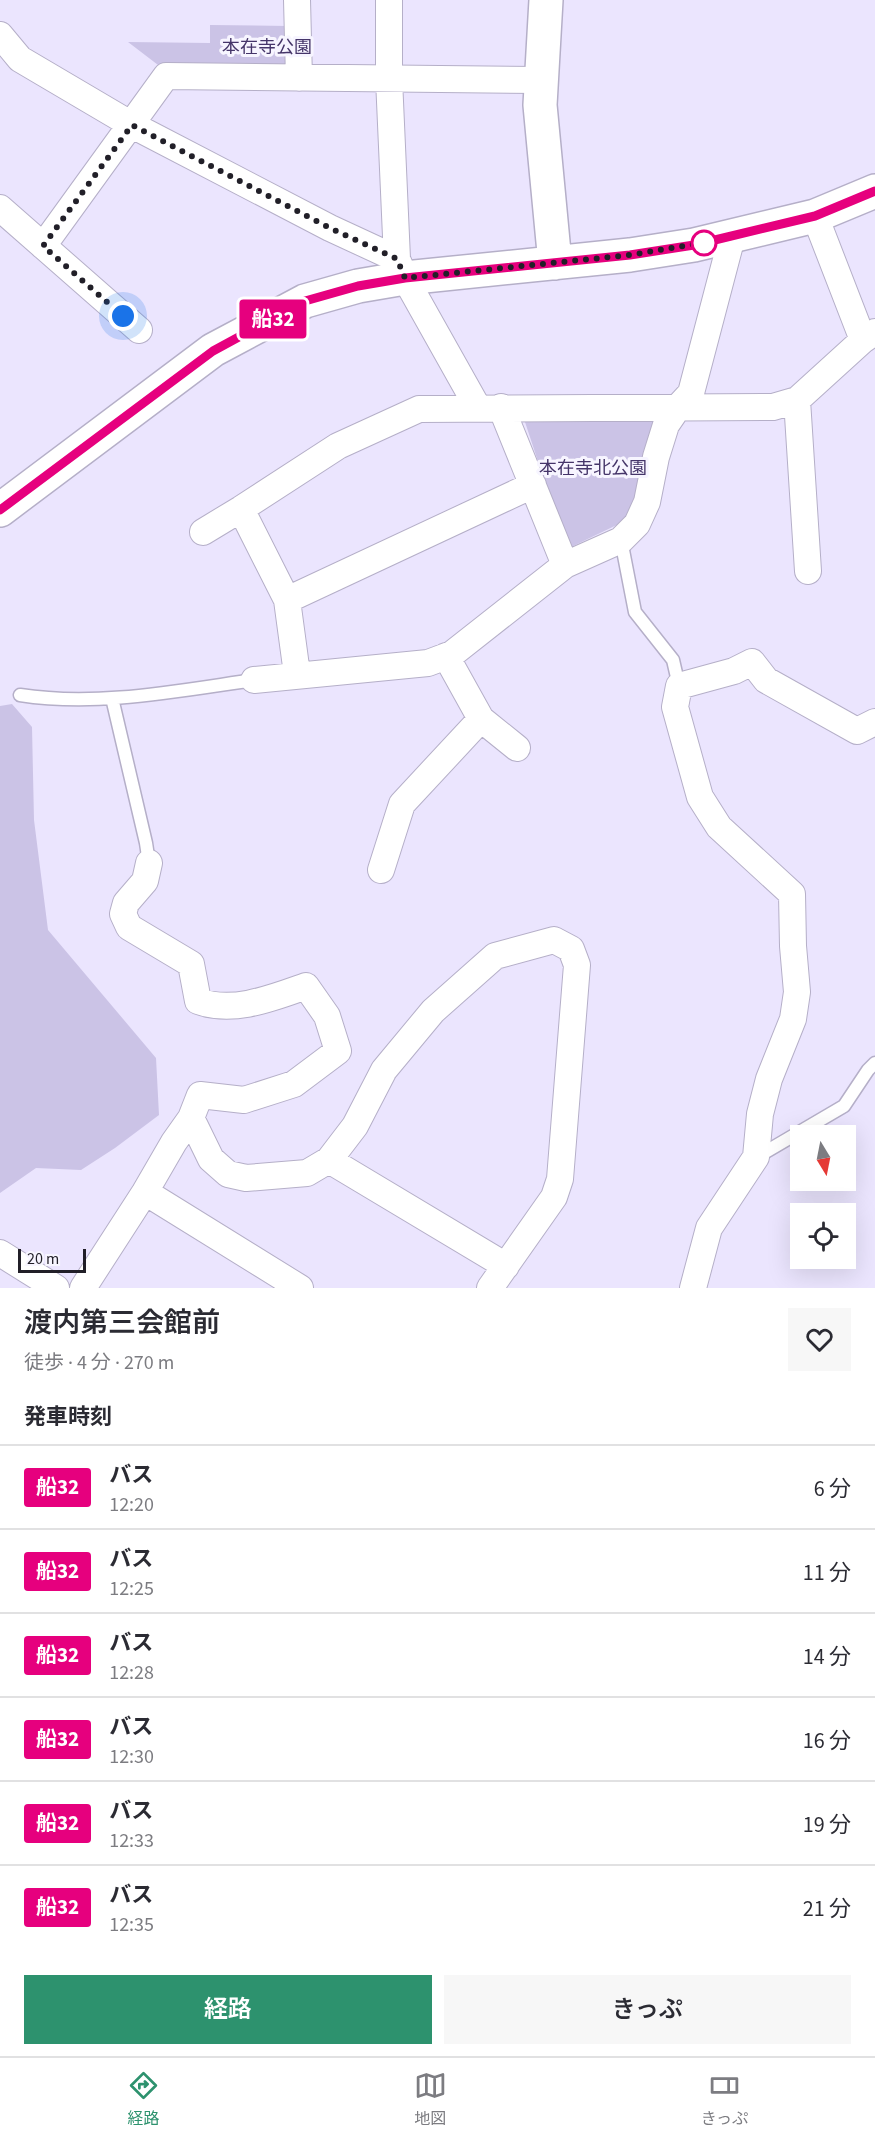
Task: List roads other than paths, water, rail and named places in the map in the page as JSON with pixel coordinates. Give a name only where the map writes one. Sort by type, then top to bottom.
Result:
[{"type":"main road","points":[[546,0],[540,105],[555,263]]},
{"type":"main road","points":[[0,510],[213,351],[305,301],[358,286],[401,268],[555,263],[683,247],[815,216],[875,191]]},
{"type":"street","points":[[297,0],[299,78]]},
{"type":"street","points":[[389,0],[389,79],[401,268]]},
{"type":"street","points":[[0,35],[20,59],[132,125],[330,228],[401,268],[490,407],[533,486],[565,565]]},
{"type":"street","points":[[43,246],[166,76],[541,80]]},
{"type":"street","points":[[0,208],[139,330]]},
{"type":"street","points":[[203,532],[338,446],[419,409],[773,407],[797,400],[869,336],[815,216]]},
{"type":"street","points":[[254,680],[428,663],[452,654],[565,565],[621,540],[637,524],[647,502],[656,457],[666,424],[692,393],[732,237]]},
{"type":"street","points":[[797,400],[807,571]]},
{"type":"street","points":[[287,600],[533,486]]},
{"type":"street","points":[[241,509],[287,600],[297,675]]},
{"type":"street","points":[[446,656],[481,719],[517,748]]},
{"type":"street","points":[[693,1288],[709,1228],[756,1157],[760,1114],[769,1079],[793,1019],[797,992],[792,894],[719,827],[700,797],[675,707],[679,686],[734,670],[752,662],[766,680],[857,731],[875,722]]},
{"type":"street","points":[[381,870],[402,804],[481,719]]},
{"type":"street","points":[[83,1288],[191,1118],[200,1095],[244,1100],[294,1084],[338,1051],[327,1016],[306,986],[265,1001],[214,1007],[198,1001],[191,964],[129,927],[123,914],[126,903],[145,881],[149,863]]},
{"type":"street","points":[[191,1118],[211,1159],[228,1174],[246,1178],[307,1173],[328,1160],[355,1126],[384,1070],[433,1011],[495,956],[554,940],[571,949],[577,965],[560,1179],[554,1197],[490,1288]]},
{"type":"street","points":[[328,1160],[506,1266]]},
{"type":"street","points":[[146,1192],[300,1288]]},
{"type":"street","points":[[0,1253],[56,1288]]},
{"type":"lane","points":[[621,540],[635,612],[673,660],[679,686]]},
{"type":"lane","points":[[20,694],[48,699],[112,698],[254,680]]},
{"type":"lane","points":[[112,698],[149,863]]},
{"type":"lane","points":[[756,1157],[844,1106],[875,1063]]},
{"type":"park label","name":"本在寺公園","points":[[267,47]]},
{"type":"park label","name":"本在寺北公園","points":[[593,468]]}]
